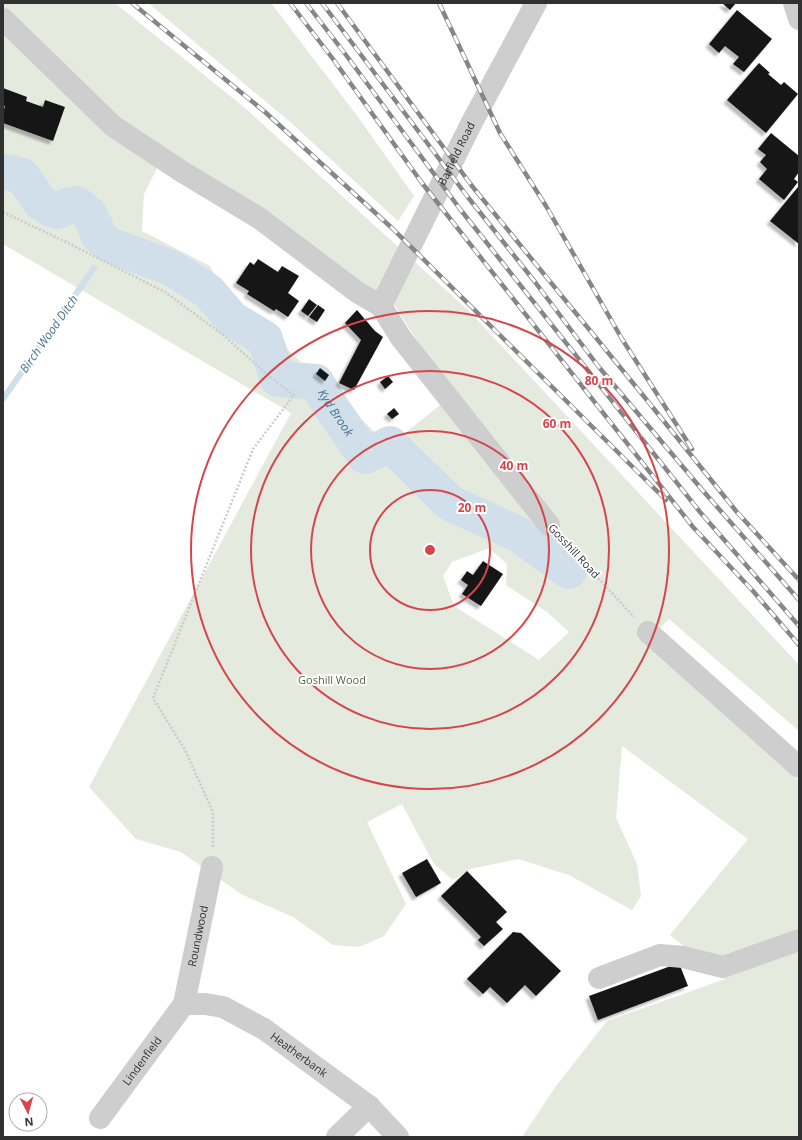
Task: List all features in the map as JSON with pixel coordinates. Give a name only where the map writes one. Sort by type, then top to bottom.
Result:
[{"type":"street","name":"Barfield Road","points":[[381,306],[471,124],[536,3]]},
{"type":"street","points":[[794,3],[799,18]]},
{"type":"street","points":[[3,19],[113,126],[181,171],[259,218],[357,292],[381,306]]},
{"type":"street","name":"Gosshill Road","points":[[381,306],[400,338],[549,525]]},
{"type":"street","points":[[648,632],[799,766]]},
{"type":"street","name":"Roundwood","points":[[184,1004],[212,867]]},
{"type":"street","points":[[598,978],[660,955],[683,957],[723,967],[799,940]]},
{"type":"street","name":"Heatherbank","points":[[184,1004],[205,1004],[223,1007],[264,1029],[369,1106],[398,1137]]},
{"type":"street","name":"Lindenfield","points":[[100,1118],[184,1004]]},
{"type":"street","points":[[336,1137],[369,1106]]},
{"type":"path","points":[[3,212],[165,292],[223,335],[269,376],[294,395],[253,450],[153,698],[185,750],[213,812],[212,867]]},
{"type":"path","name":"Gosshill Road","points":[[549,525],[648,632]]},
{"type":"green space","name":"Goshill Wood","points":[[3,3],[115,3],[245,108],[469,311],[799,665],[799,731],[669,619],[646,643],[799,781],[799,1137],[522,1137],[556,1086],[607,1021],[725,979],[670,935],[748,839],[622,746],[616,818],[637,864],[641,896],[632,910],[569,875],[518,859],[470,869],[453,880],[434,864],[402,804],[367,822],[406,904],[384,936],[359,947],[333,945],[293,917],[241,894],[181,852],[136,839],[89,787],[291,413],[3,244]],"holes":[[[164,154],[306,244],[395,306],[448,389],[439,406],[395,441],[380,437],[286,348],[278,338],[228,300],[210,266],[142,231],[144,194]],[[489,548],[507,564],[506,585],[547,612],[569,632],[539,660],[454,606],[443,576],[452,562]]]},
{"type":"green space","points":[[148,3],[271,3],[358,117],[414,196],[398,221],[289,121]]},
{"type":"building","points":[[722,3],[736,3],[730,10]]},
{"type":"building","points":[[737,10],[772,39],[744,72],[733,64],[739,57],[725,46],[719,53],[709,44]]},
{"type":"building","points":[[759,63],[770,73],[768,74],[781,85],[784,82],[798,94],[766,133],[727,100]]},
{"type":"building","points":[[3,88],[27,97],[26,101],[43,107],[45,100],[65,107],[53,141],[3,123],[5,106],[3,105]]},
{"type":"building","points":[[771,133],[799,156],[799,172],[794,179],[798,182],[784,200],[759,179],[767,169],[760,162],[766,155],[758,149]]},
{"type":"building","points":[[798,187],[799,188],[799,244],[770,221]]},
{"type":"building","points":[[258,259],[278,272],[282,266],[299,276],[288,293],[299,301],[288,317],[276,309],[274,311],[247,294],[249,291],[236,283],[250,262],[254,265]]},
{"type":"building","points":[[309,299],[317,305],[308,316],[301,311]]},
{"type":"building","points":[[318,305],[325,310],[317,322],[309,317]]},
{"type":"building","points":[[357,310],[375,331],[383,337],[354,390],[339,383],[361,340],[345,323]]},
{"type":"building","points":[[320,368],[329,375],[325,381],[316,374]]},
{"type":"building","points":[[388,376],[393,382],[385,389],[380,382]]},
{"type":"building","points":[[394,408],[399,414],[392,419],[387,414]]},
{"type":"building","points":[[483,561],[503,574],[481,606],[462,594],[468,585],[461,580],[467,571],[473,575]]},
{"type":"building","points":[[427,859],[441,883],[416,897],[402,873]]},
{"type":"building","points":[[467,871],[507,912],[496,922],[503,929],[484,946],[478,940],[481,937],[441,896]]},
{"type":"building","points":[[513,932],[521,933],[561,971],[536,996],[525,985],[507,1003],[490,987],[483,994],[467,979]]},
{"type":"building","points":[[679,963],[688,986],[598,1020],[589,996]]},
{"type":"waterway","name":"Kyd Brook","points":[[3,172],[22,176],[40,202],[49,208],[59,211],[67,206],[77,204],[89,214],[98,235],[110,245],[171,268],[208,291],[232,319],[265,339],[278,379],[316,382],[329,404],[365,456],[390,444],[450,503],[518,534],[569,571]]},
{"type":"waterway","name":"Kyd Brook","points":[[106,251],[110,245]]},
{"type":"waterway","name":"Birch Wood Ditch","points":[[3,399],[94,268]]},
{"type":"railway","points":[[132,3],[265,112],[393,229],[666,500]]},
{"type":"railway","points":[[290,3],[333,59],[422,183],[693,527],[753,591],[799,645]]},
{"type":"railway","points":[[306,3],[460,209],[700,512],[799,626]]},
{"type":"railway","points":[[322,3],[467,196],[535,282],[598,366],[704,492],[799,600]]},
{"type":"railway","points":[[337,3],[472,186],[736,511],[799,580]]},
{"type":"railway","points":[[439,3],[500,133],[546,206],[622,339],[692,449]]}]
